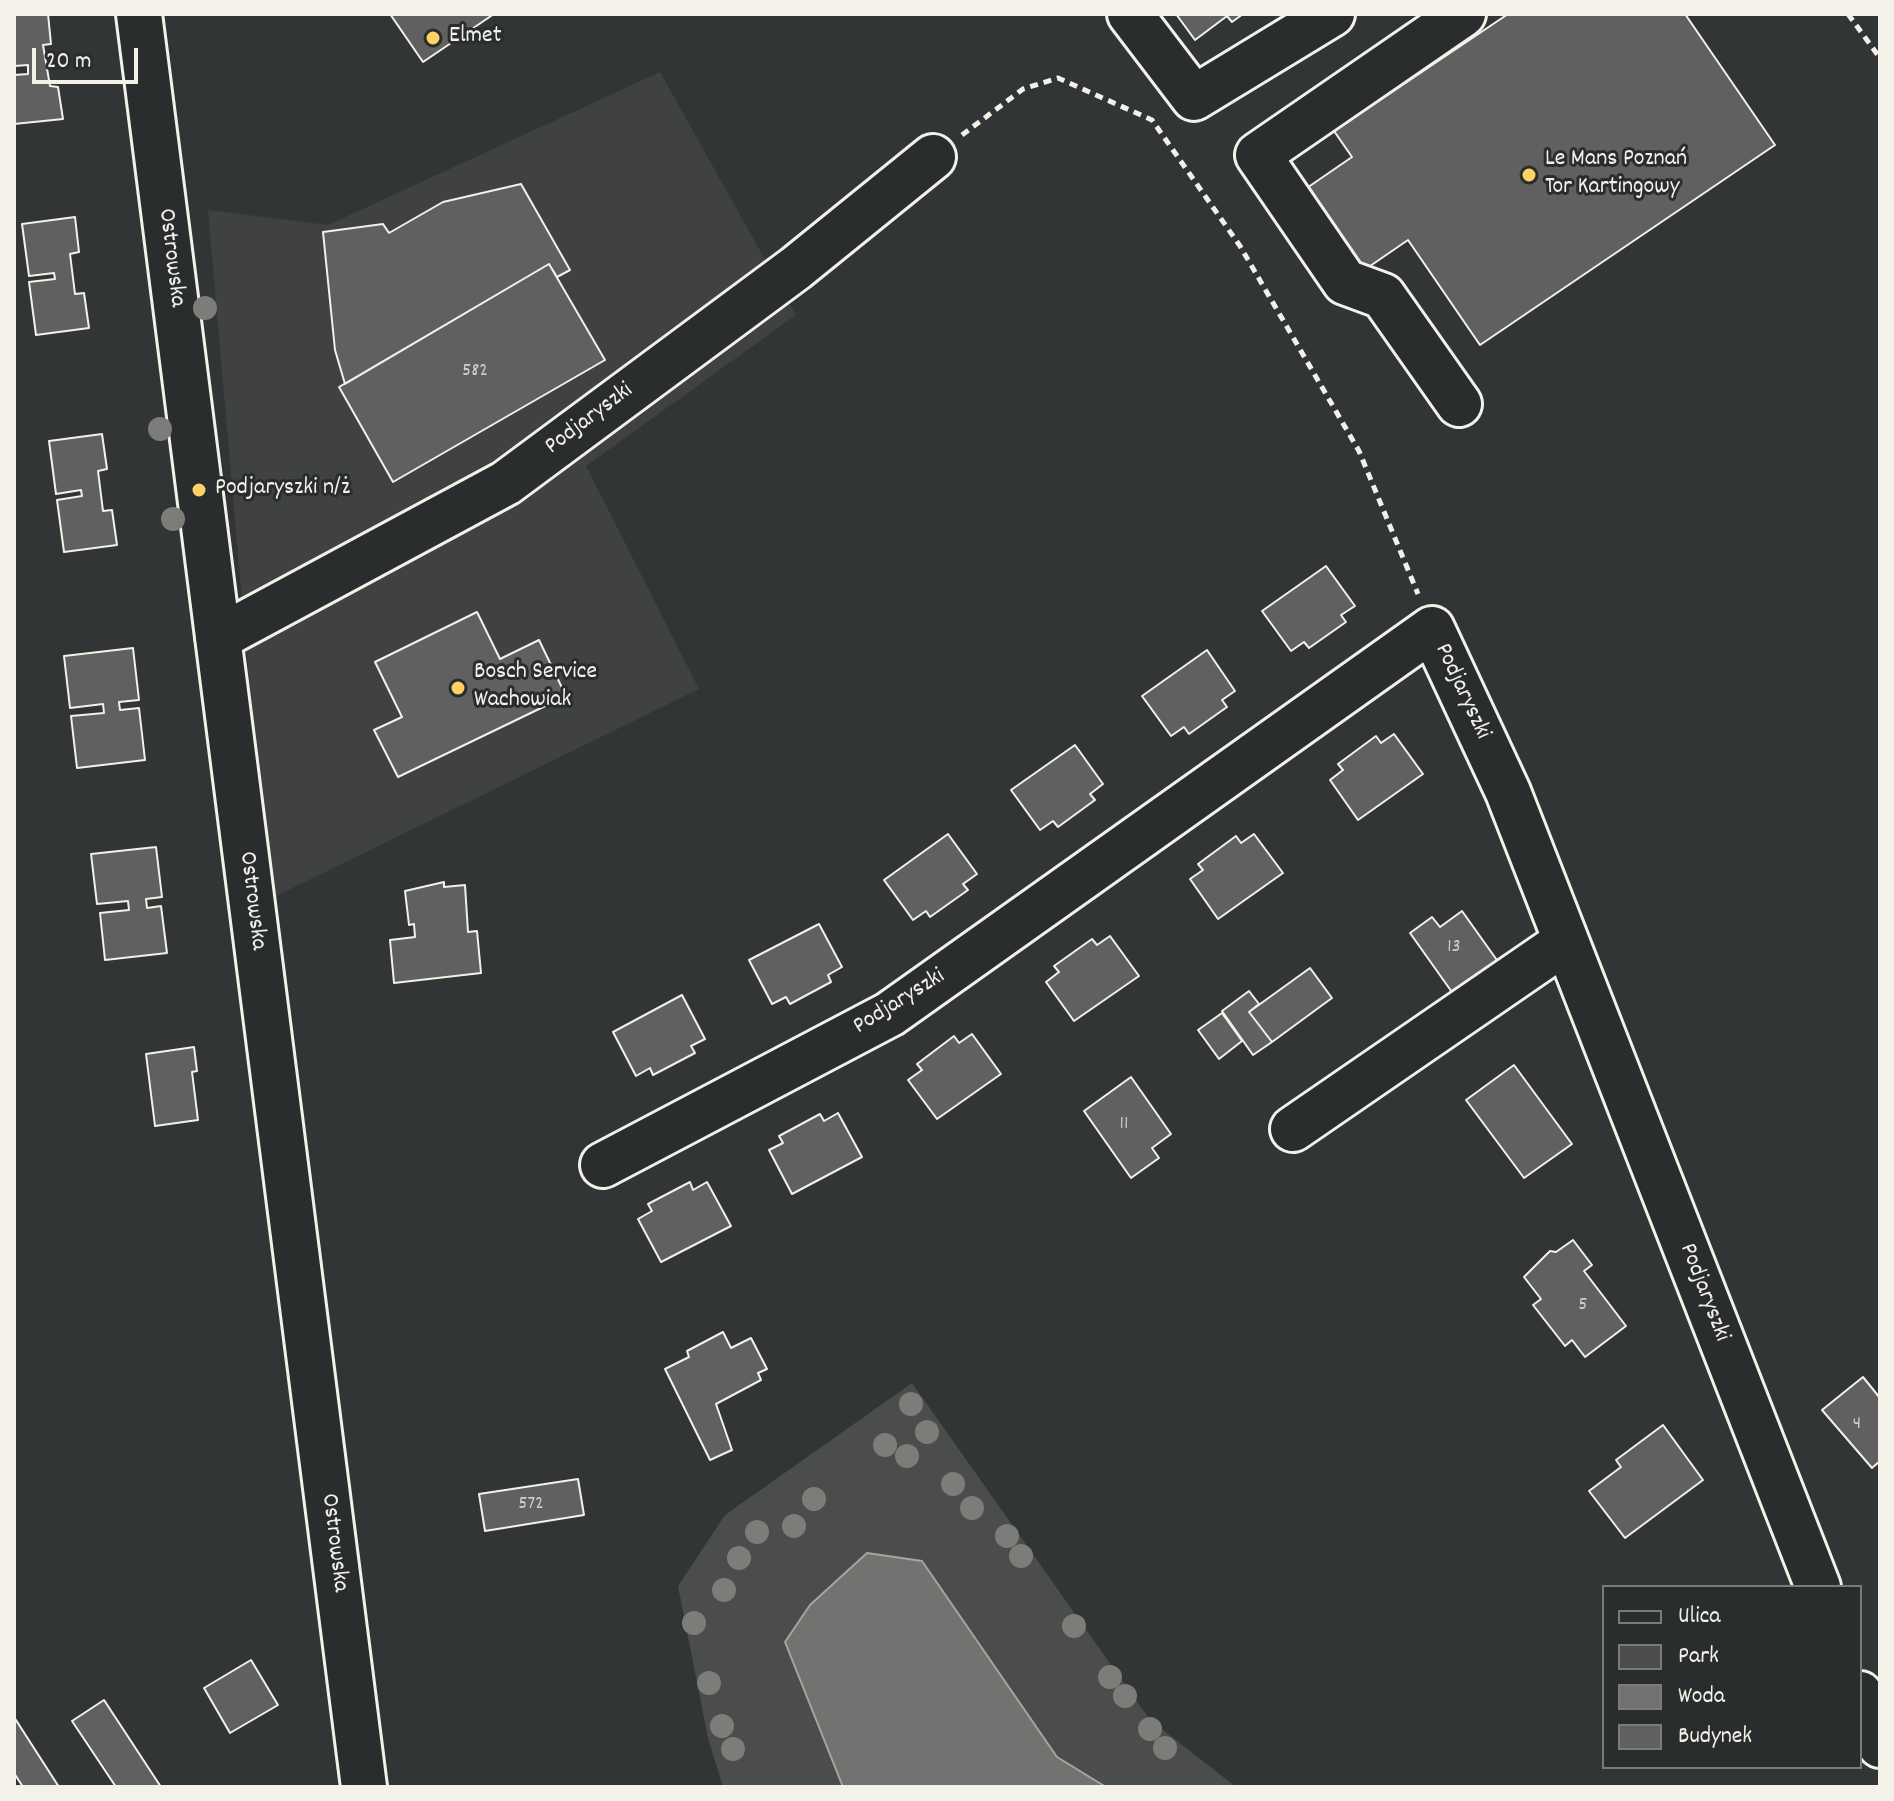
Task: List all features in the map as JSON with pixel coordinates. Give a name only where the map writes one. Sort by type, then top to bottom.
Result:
[{"type":"street","name":"Ostrowska","points":[[139,14],[364,1787]]},
{"type":"street","points":[[1130,14],[1194,98],[1332,14]]},
{"type":"street","points":[[1459,404],[1383,296],[1345,282],[1258,155],[1463,14]]},
{"type":"street","name":"Podjaryszki","points":[[218,638],[506,483],[796,268],[933,157]]},
{"type":"street","name":"Podjaryszki","points":[[603,1165],[890,1014],[1432,629],[1508,792],[1817,1585]]},
{"type":"street","points":[[1293,1129],[1565,942]]},
{"type":"street","points":[[1862,1699],[1880,1745]]},
{"type":"path","points":[[1848,14],[1880,58]]},
{"type":"path","points":[[933,157],[1023,89],[1058,78],[1152,120],[1240,246],[1359,451],[1432,629]]},
{"type":"shaded area","points":[[660,72],[796,315],[586,466],[699,689],[268,900],[208,210],[328,225]]},
{"type":"green space","points":[[912,1383],[1150,1720],[1236,1787],[723,1787],[708,1738],[678,1586],[725,1515]]},
{"type":"water","points":[[867,1553],[922,1561],[1057,1757],[1106,1787],[843,1787],[785,1642],[810,1605]]},
{"type":"building","points":[[48,14],[51,44],[43,45],[50,86],[58,87],[63,119],[14,124],[14,75],[28,74],[28,65],[14,66],[14,15]]},
{"type":"building","name":"Elmet","points":[[390,14],[494,14],[423,62]]},
{"type":"building","points":[[1176,14],[1243,14],[1232,22],[1227,16],[1195,40]]},
{"type":"building","name":"Le Mans Poznań Tor Kartingowy","points":[[1508,14],[1685,14],[1775,145],[1480,345],[1408,240],[1357,275],[1301,192],[1352,157],[1334,131]]},
{"type":"building","points":[[521,184],[570,270],[557,277],[549,264],[345,384],[335,350],[323,232],[383,224],[389,233],[443,202]]},
{"type":"building","points":[[75,217],[79,252],[70,254],[75,294],[84,293],[89,328],[36,335],[29,282],[55,279],[54,273],[29,276],[22,224]]},
{"type":"building","points":[[549,264],[605,360],[393,482],[339,387]]},
{"type":"building","points":[[102,434],[107,469],[98,471],[103,511],[112,510],[117,545],[64,552],[57,500],[82,496],[81,490],[56,494],[49,441]]},
{"type":"building","points":[[1326,566],[1355,606],[1341,615],[1346,622],[1309,648],[1304,642],[1291,651],[1262,611]]},
{"type":"building","points":[[477,612],[500,659],[539,640],[566,696],[398,777],[374,730],[402,717],[375,662]]},
{"type":"building","points":[[133,648],[139,700],[119,702],[120,710],[139,708],[145,760],[77,768],[71,716],[104,713],[103,704],[70,708],[64,656]]},
{"type":"building","points":[[1207,650],[1235,691],[1222,700],[1227,707],[1189,734],[1184,727],[1171,736],[1142,696]]},
{"type":"building","points":[[1394,734],[1423,774],[1358,820],[1330,780],[1343,770],[1338,764],[1376,736],[1381,743]]},
{"type":"building","points":[[1075,745],[1103,784],[1090,794],[1095,800],[1058,827],[1053,821],[1040,830],[1011,790]]},
{"type":"building","points":[[948,834],[977,874],[963,884],[968,890],[930,917],[926,911],[913,920],[884,880]]},
{"type":"building","points":[[1254,834],[1283,873],[1218,919],[1190,879],[1203,870],[1198,864],[1236,836],[1241,843]]},
{"type":"building","points":[[156,847],[162,897],[146,899],[147,908],[161,906],[167,953],[105,960],[100,913],[129,910],[128,901],[97,904],[91,854]]},
{"type":"building","points":[[444,882],[444,887],[465,885],[468,932],[477,931],[481,973],[394,983],[390,940],[415,937],[414,924],[409,925],[405,891]]},
{"type":"building","points":[[1462,911],[1499,963],[1454,995],[1410,933],[1432,917],[1440,927]]},
{"type":"building","points":[[819,924],[842,967],[828,975],[831,982],[790,1004],[786,997],[772,1004],[749,960]]},
{"type":"building","points":[[1110,936],[1139,976],[1074,1021],[1046,982],[1059,972],[1054,966],[1092,939],[1097,945]]},
{"type":"building","points":[[1310,968],[1332,998],[1272,1042],[1249,1012]]},
{"type":"building","points":[[1249,991],[1259,1004],[1249,1012],[1272,1042],[1253,1055],[1222,1011]]},
{"type":"building","points":[[682,995],[705,1039],[691,1046],[695,1053],[653,1075],[650,1068],[636,1076],[613,1032]]},
{"type":"building","points":[[1222,1013],[1242,1041],[1219,1059],[1198,1030]]},
{"type":"building","points":[[972,1034],[1001,1074],[937,1119],[908,1080],[922,1070],[917,1064],[954,1036],[959,1043]]},
{"type":"building","points":[[194,1047],[197,1071],[192,1072],[198,1120],[155,1126],[146,1054]]},
{"type":"building","points":[[1514,1065],[1572,1144],[1524,1178],[1466,1100]]},
{"type":"building","points":[[1131,1077],[1171,1134],[1152,1148],[1159,1158],[1131,1178],[1084,1111]]},
{"type":"building","points":[[838,1113],[862,1157],[792,1194],[769,1150],[783,1143],[779,1136],[820,1114],[824,1121]]},
{"type":"building","points":[[690,1182],[693,1190],[707,1182],[731,1226],[661,1262],[638,1219],[652,1211],[648,1204]]},
{"type":"building","points":[[1573,1240],[1592,1265],[1584,1271],[1626,1326],[1585,1357],[1572,1340],[1565,1346],[1533,1305],[1541,1299],[1524,1277],[1550,1251],[1556,1252]]},
{"type":"building","points":[[723,1332],[731,1348],[751,1338],[767,1369],[758,1373],[761,1380],[716,1404],[732,1450],[710,1460],[665,1369],[689,1357],[687,1351]]},
{"type":"building","points":[[1863,1377],[1880,1398],[1880,1461],[1872,1468],[1822,1410]]},
{"type":"building","points":[[1663,1425],[1703,1480],[1625,1538],[1589,1491],[1621,1467],[1616,1460]]},
{"type":"building","points":[[578,1479],[584,1515],[485,1531],[479,1494]]},
{"type":"building","points":[[251,1660],[278,1705],[230,1733],[204,1688]]},
{"type":"building","points":[[104,1700],[161,1787],[116,1787],[72,1721]]},
{"type":"building","points":[[14,1717],[59,1787],[23,1787],[14,1773]]},
{"type":"place","name":"Elmet","points":[[433,38]]},
{"type":"place","name":"Le Mans Poznań Tor Kartingowy","points":[[1529,175]]},
{"type":"place","name":"Podjaryszki n/ż","points":[[199,490]]},
{"type":"place","name":"Bosch Service Wachowiak","points":[[458,688]]}]
